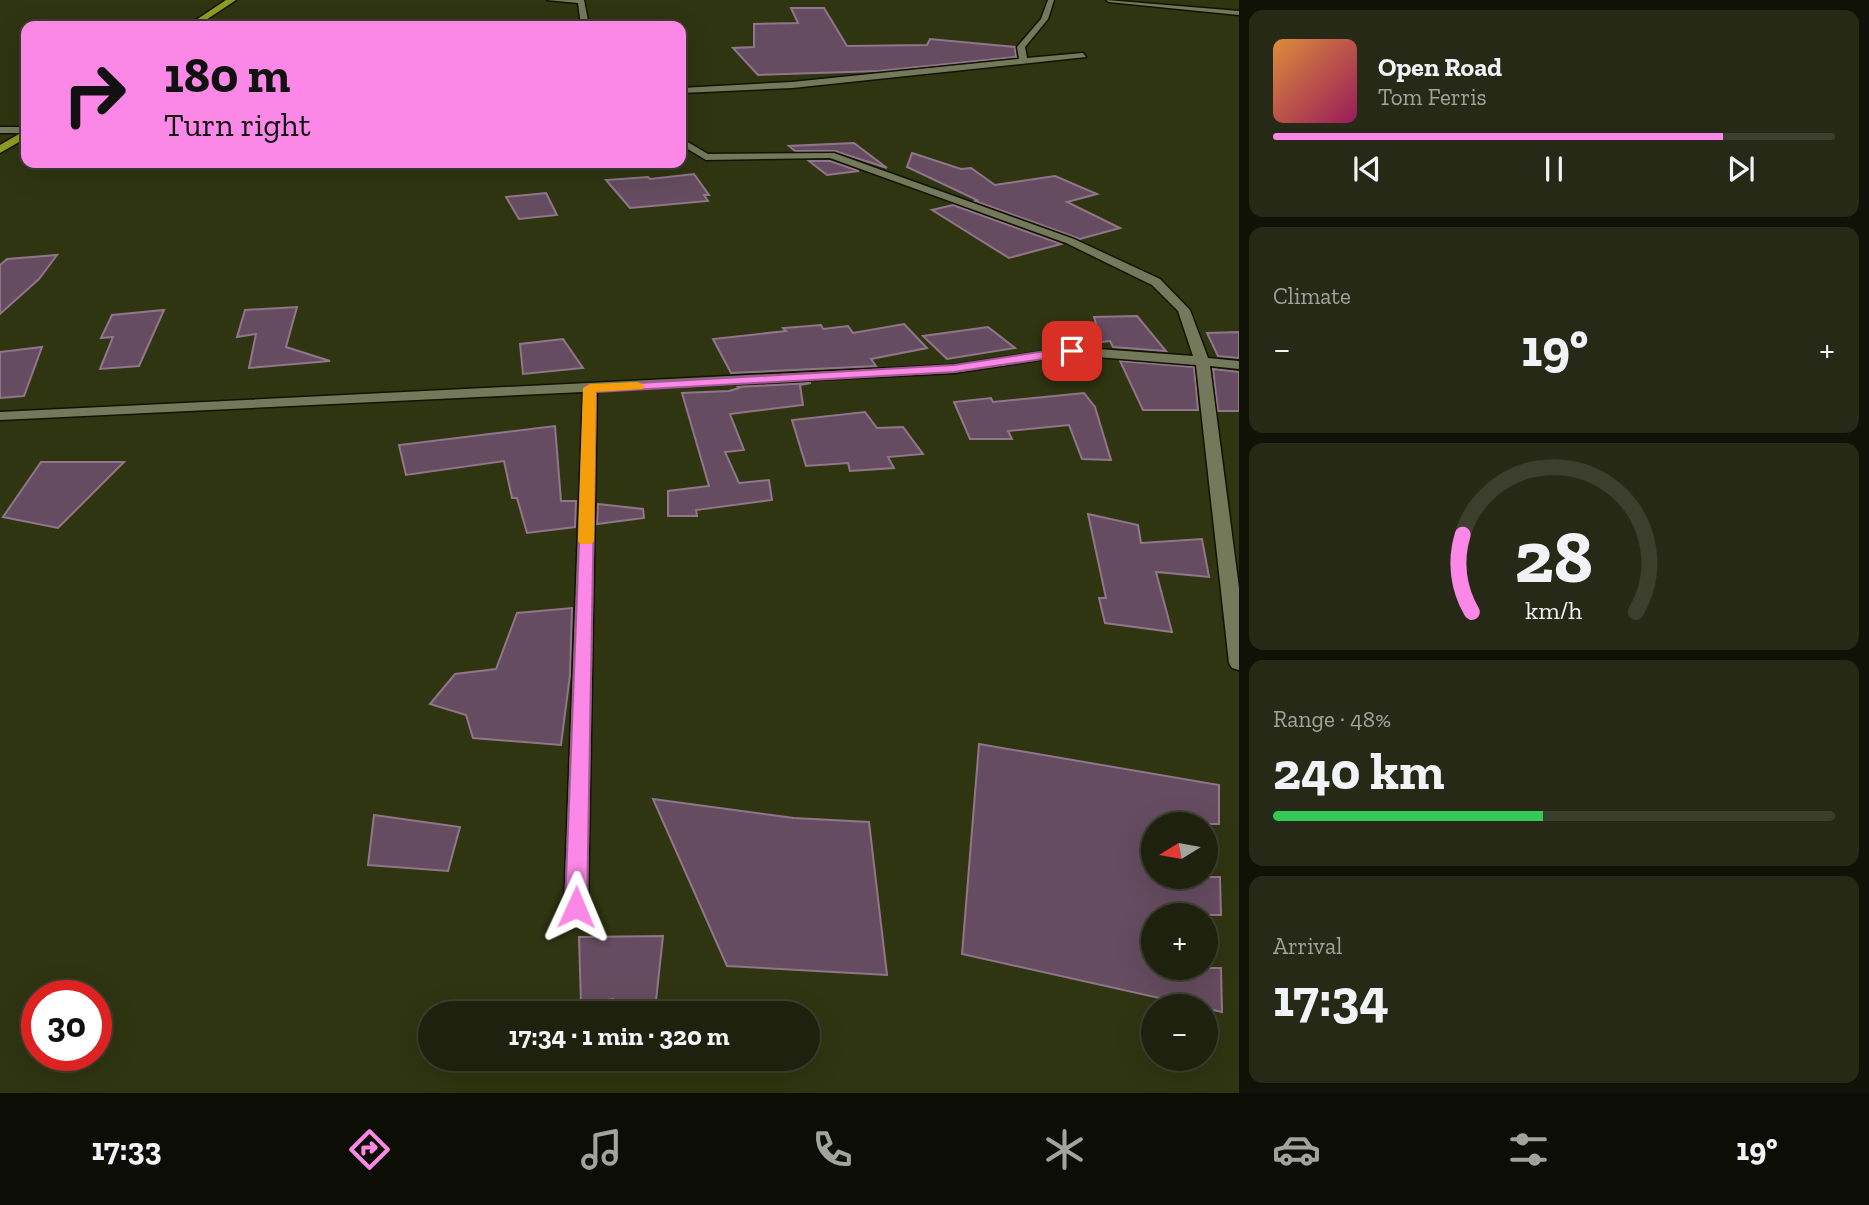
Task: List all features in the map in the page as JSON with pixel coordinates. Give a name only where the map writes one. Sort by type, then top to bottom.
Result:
[{"type":"highway","points":[[199,21],[232,0]]},
{"type":"highway","points":[[0,150],[21,135]]},
{"type":"street","points":[[550,0],[581,0],[584,21]]},
{"type":"street","points":[[1024,61],[1021,47],[1044,19],[1051,0]]},
{"type":"street","points":[[1109,0],[1239,13]]},
{"type":"street","points":[[686,91],[792,85],[1083,55]]},
{"type":"street","points":[[0,130],[21,131]]},
{"type":"street","points":[[686,144],[706,158],[831,155],[1070,241],[1156,282],[1184,310],[1202,361],[1239,663]]},
{"type":"street","points":[[0,416],[954,369],[1072,351],[1239,365]]},
{"type":"street","points":[[576,907],[590,388]]},
{"type":"shaded area","points":[[0,0],[1239,0],[1239,1093],[0,1093]]},
{"type":"building","points":[[791,8],[824,8],[847,46],[927,45],[930,39],[1015,47],[1016,57],[879,71],[758,75],[733,48],[754,47],[754,24],[798,23]]},
{"type":"building","points":[[854,143],[887,168],[835,151],[795,151],[789,146]]},
{"type":"building","points":[[912,153],[961,169],[971,168],[995,185],[1055,176],[1097,194],[1067,202],[1120,228],[1080,239],[975,201],[977,200],[907,167]]},
{"type":"building","points":[[809,161],[830,161],[859,171],[827,175]]},
{"type":"building","points":[[694,174],[709,195],[704,195],[708,201],[630,208],[606,180],[650,179]]},
{"type":"building","points":[[546,193],[557,215],[519,219],[506,197]]},
{"type":"building","points":[[953,205],[1061,244],[1009,258],[932,210]]},
{"type":"building","points":[[57,255],[39,279],[0,314],[0,265],[7,259]]},
{"type":"building","points":[[297,307],[286,347],[330,361],[249,368],[256,334],[237,337],[245,310]]},
{"type":"building","points":[[164,310],[139,366],[100,369],[113,337],[101,338],[112,315]]},
{"type":"building","points":[[1137,316],[1166,351],[1113,347],[1110,341],[1101,342],[1094,317]]},
{"type":"building","points":[[904,324],[927,348],[871,359],[876,366],[731,373],[713,339],[821,325],[823,329],[848,326],[853,333]]},
{"type":"building","points":[[988,327],[1015,348],[947,359],[923,336]]},
{"type":"building","points":[[1239,332],[1239,358],[1218,356],[1207,333]]},
{"type":"building","points":[[563,339],[583,368],[523,374],[520,344]]},
{"type":"building","points":[[42,347],[24,396],[0,398],[0,352]]},
{"type":"building","points":[[1120,361],[1194,367],[1198,410],[1143,410]]},
{"type":"building","points":[[1213,369],[1239,372],[1239,411],[1218,411]]},
{"type":"building","points":[[811,383],[800,385],[803,405],[730,414],[744,450],[725,452],[739,483],[769,480],[772,500],[696,510],[697,516],[668,516],[668,491],[709,486],[682,393]]},
{"type":"building","points":[[1084,393],[1095,407],[1111,460],[1082,459],[1069,425],[1008,431],[1012,439],[970,439],[954,402],[991,398],[993,402]]},
{"type":"building","points":[[865,412],[877,428],[903,427],[923,454],[888,457],[894,468],[850,471],[848,463],[806,466],[792,420]]},
{"type":"building","points":[[555,426],[561,501],[576,501],[575,527],[527,533],[517,498],[512,498],[504,461],[406,475],[399,445]]},
{"type":"building","points":[[41,462],[124,462],[58,528],[3,517]]},
{"type":"building","points":[[598,504],[643,509],[644,518],[597,524]]},
{"type":"building","points":[[1088,514],[1138,525],[1141,543],[1202,539],[1209,577],[1156,572],[1172,632],[1105,623],[1099,598],[1106,598]]},
{"type":"building","points":[[572,608],[570,675],[561,745],[473,738],[466,715],[430,704],[455,674],[496,669],[517,613]]},
{"type":"building","points":[[979,744],[1219,785],[1219,824],[1218,812],[1141,812],[1141,889],[1218,889],[1220,877],[1221,915],[1218,915],[1218,903],[1141,903],[1141,980],[1218,980],[1218,968],[1221,968],[1222,1012],[1218,1011],[1218,994],[1141,994],[962,954]]},
{"type":"building","points":[[653,799],[794,818],[869,822],[887,975],[727,966]]},
{"type":"building","points":[[374,815],[460,827],[448,871],[368,865]]},
{"type":"building","points":[[663,936],[656,1001],[581,1001],[579,937]]},
{"type":"slow traffic","points":[[586,541],[590,388],[638,386]]},
{"type":"route","points":[[576,907],[590,388],[954,369],[1072,351]]}]
